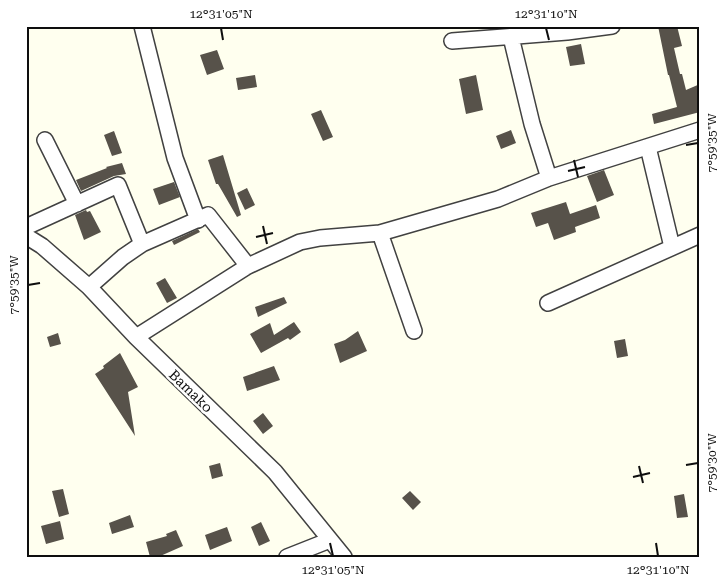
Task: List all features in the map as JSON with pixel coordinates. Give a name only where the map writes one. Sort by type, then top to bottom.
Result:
[{"type":"street","points":[[142,26],[175,158],[198,220]]},
{"type":"street","points":[[452,41],[567,32],[612,26]]},
{"type":"street","points":[[511,37],[532,124],[549,178]]},
{"type":"street","points":[[136,337],[248,266],[300,242],[320,238],[380,233],[498,199],[549,178],[700,130]]},
{"type":"street","points":[[45,140],[77,204]]},
{"type":"street","points":[[648,147],[672,247]]},
{"type":"street","points":[[26,227],[118,185],[142,244]]},
{"type":"street","points":[[90,287],[123,257],[142,244],[208,215],[248,266]]},
{"type":"street","points":[[380,233],[414,331]]},
{"type":"street","points":[[548,303],[700,235]]},
{"type":"street","name":"Bamako","points":[[26,236],[42,246],[90,287],[136,337],[275,472],[344,557]]},
{"type":"street","points":[[287,557],[330,540]]},
{"type":"building","points":[[658,26],[677,26],[682,46],[674,48],[680,74],[682,74],[686,90],[700,84],[700,112],[654,124],[652,114],[677,107]]},
{"type":"building","points":[[581,44],[585,64],[570,66],[566,47]]},
{"type":"building","points":[[217,50],[224,69],[207,75],[200,55]]},
{"type":"building","points":[[255,75],[257,87],[238,90],[236,78]]},
{"type":"building","points":[[476,75],[483,110],[466,114],[459,79]]},
{"type":"building","points":[[321,110],[333,137],[323,141],[311,114]]},
{"type":"building","points":[[511,130],[516,143],[501,149],[496,136]]},
{"type":"building","points":[[114,131],[122,153],[112,156],[104,135]]},
{"type":"building","points":[[223,155],[241,215],[237,217],[218,184],[216,184],[208,160]]},
{"type":"building","points":[[122,163],[126,174],[114,176],[81,191],[76,180],[106,167]]},
{"type":"building","points":[[604,170],[614,195],[597,202],[587,176]]},
{"type":"building","points":[[174,182],[180,197],[159,205],[153,189]]},
{"type":"building","points":[[247,188],[255,205],[245,210],[237,193]]},
{"type":"building","points":[[566,202],[570,214],[596,205],[600,218],[575,227],[576,232],[554,240],[548,223],[536,227],[531,213]]},
{"type":"building","points":[[86,210],[87,212],[90,211],[101,232],[84,240],[75,215]]},
{"type":"building","points":[[198,229],[200,232],[174,245],[172,241]]},
{"type":"building","points":[[165,278],[177,298],[167,303],[156,283]]},
{"type":"building","points":[[284,297],[287,303],[258,317],[255,307]]},
{"type":"building","points":[[294,322],[301,332],[290,340],[288,338],[261,353],[250,334],[270,323],[274,335]]},
{"type":"building","points":[[358,331],[367,351],[340,363],[334,344],[345,340]]},
{"type":"building","points":[[58,333],[61,344],[50,347],[47,337]]},
{"type":"building","points":[[625,339],[628,356],[617,358],[614,341]]},
{"type":"building","points":[[120,353],[138,387],[128,392],[135,436],[95,374]]},
{"type":"building","points":[[274,366],[280,380],[247,391],[243,377]]},
{"type":"building","points":[[263,413],[273,426],[263,434],[253,421]]},
{"type":"building","points":[[220,463],[223,476],[212,479],[209,466]]},
{"type":"building","points":[[63,489],[69,514],[59,517],[52,491]]},
{"type":"building","points":[[410,491],[421,502],[413,510],[402,498]]},
{"type":"building","points":[[684,494],[688,517],[677,518],[674,496]]},
{"type":"building","points":[[130,515],[134,527],[112,534],[109,523]]},
{"type":"building","points":[[60,521],[64,539],[46,544],[41,526]]},
{"type":"building","points":[[261,522],[270,541],[259,546],[251,527]]},
{"type":"building","points":[[227,527],[232,541],[210,550],[205,535]]},
{"type":"building","points":[[176,530],[183,546],[158,557],[150,557],[146,542],[167,536],[166,534]]}]
